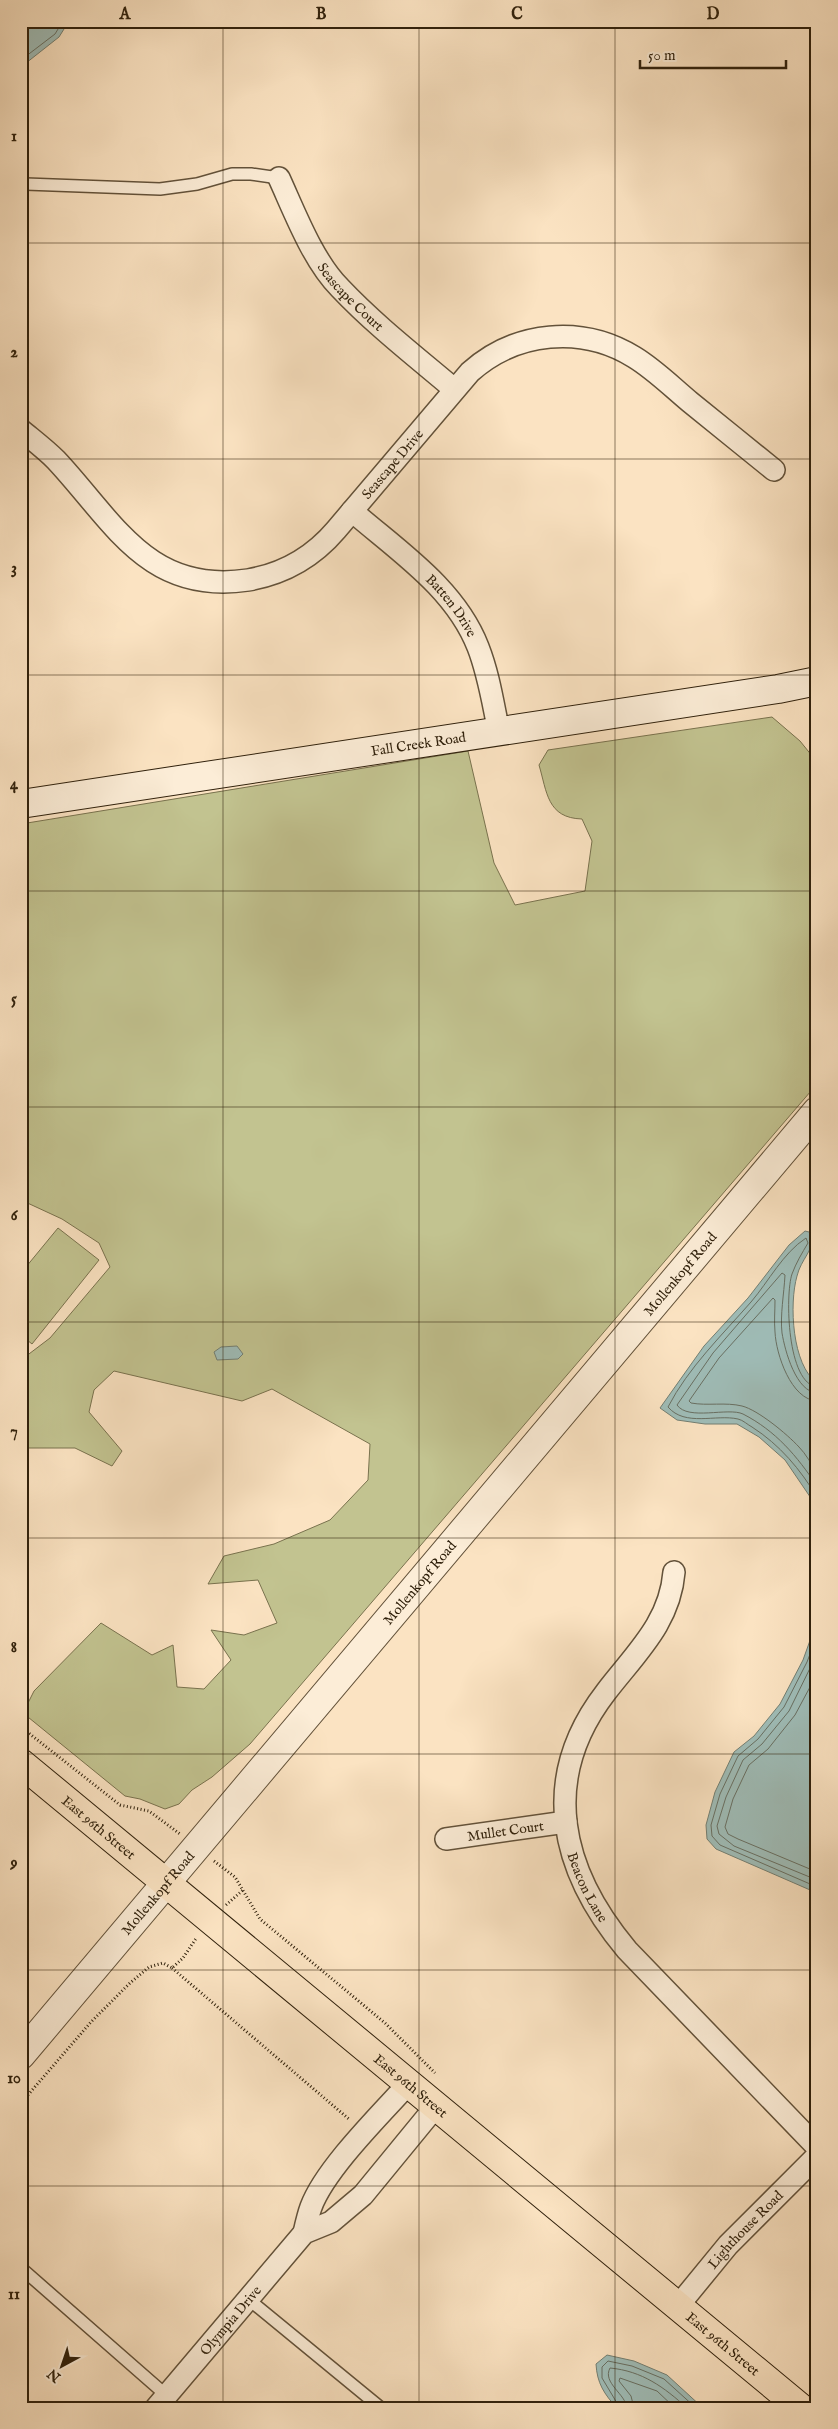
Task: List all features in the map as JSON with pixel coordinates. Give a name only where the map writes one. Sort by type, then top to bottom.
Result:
[{"type":"main road","name":"East 96th Street","points":[[21,1763],[801,2408]]},
{"type":"street","name":"Seascape Court","points":[[279,178],[308,240],[339,287],[358,308],[454,389]]},
{"type":"street","name":"Seascape Drive","points":[[21,430],[55,459],[125,541],[139,553],[162,567],[187,577],[232,582],[277,573],[301,561],[316,550],[352,511],[454,389],[486,359],[518,343],[554,336],[582,337],[600,341],[625,352],[641,361],[774,470]]},
{"type":"street","name":"Batten Drive","points":[[352,511],[437,584],[455,606],[474,638],[484,664],[499,732]]},
{"type":"street","name":"Fall Creek Road","points":[[21,804],[778,689],[817,681]]},
{"type":"street","name":"Mollenkopf Road","points":[[21,2056],[168,1884],[817,1111]]},
{"type":"street","name":"Beacon Lane","points":[[674,1572],[667,1604],[654,1632],[601,1698],[582,1730],[568,1776],[565,1795],[567,1839],[585,1889],[609,1929],[817,2147]]},
{"type":"street","name":"Mullet Court","points":[[446,1839],[566,1822]]},
{"type":"street","name":"Olympia Drive","points":[[304,2233],[311,2206],[322,2186],[409,2083]]},
{"type":"street","name":"Olympia Drive","points":[[161,2401],[304,2233],[330,2222],[363,2195],[436,2106]]},
{"type":"street","name":"Lighthouse Road","points":[[678,2306],[728,2245],[817,2156]]},
{"type":"lane","points":[[26,184],[160,189],[198,184],[232,174],[251,174],[279,178]]},
{"type":"lane","points":[[21,2268],[161,2401]]},
{"type":"lane","points":[[247,2298],[381,2408]]},
{"type":"path","points":[[21,1727],[120,1805],[149,1812],[170,1825],[197,1849],[235,1877],[260,1919],[385,2022],[437,2075]]},
{"type":"path","points":[[172,1968],[183,1958],[210,1918],[243,1890]]},
{"type":"path","points":[[21,2103],[91,2022],[130,1983],[149,1967],[163,1964],[172,1968],[366,2132]]},
{"type":"green space","points":[[772,717],[800,741],[817,762],[817,1084],[250,1744],[212,1777],[192,1790],[179,1804],[165,1809],[140,1799],[125,1796],[23,1713],[34,1691],[101,1623],[152,1655],[173,1645],[177,1687],[204,1689],[231,1660],[211,1630],[244,1635],[277,1623],[258,1580],[208,1584],[224,1556],[274,1544],[330,1520],[368,1480],[370,1444],[272,1389],[242,1401],[114,1371],[94,1390],[89,1412],[122,1451],[112,1466],[75,1448],[27,1448],[21,1451],[21,1360],[50,1338],[110,1267],[99,1243],[62,1219],[21,1200],[21,824],[468,751],[494,863],[515,905],[585,891],[592,841],[582,819],[570,818],[562,814],[550,802],[539,765],[548,750]]},
{"type":"green space","points":[[58,1228],[99,1260],[32,1344],[21,1335],[21,1273]]},
{"type":"water","points":[[21,21],[69,21],[59,37],[21,67]]},
{"type":"water","points":[[805,1231],[813,1233],[813,1239],[797,1276],[793,1317],[802,1363],[817,1383],[817,1507],[785,1460],[759,1437],[737,1424],[705,1424],[677,1420],[660,1408],[704,1346],[748,1298],[789,1245]]},
{"type":"water","points":[[237,1346],[243,1354],[238,1359],[217,1360],[214,1352],[221,1347]]},
{"type":"water","points":[[817,1621],[817,1893],[716,1849],[707,1839],[706,1825],[715,1792],[734,1752],[754,1736],[780,1704],[803,1660]]},
{"type":"water","points":[[607,2355],[634,2361],[667,2375],[703,2408],[617,2408],[608,2398],[598,2377],[596,2364]]}]
